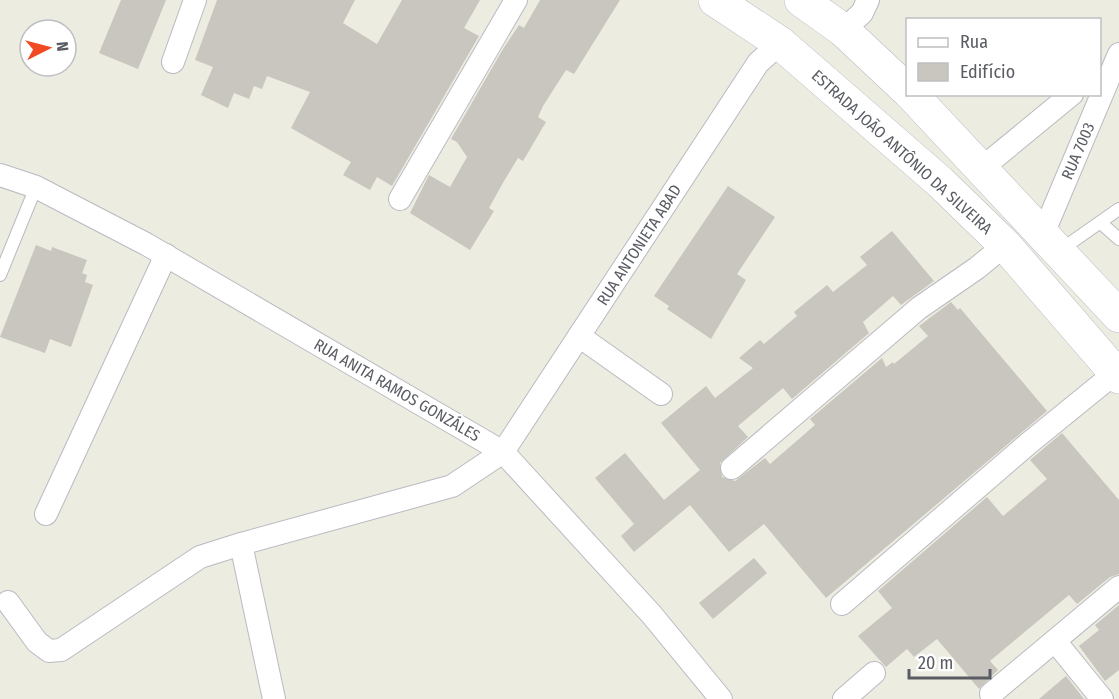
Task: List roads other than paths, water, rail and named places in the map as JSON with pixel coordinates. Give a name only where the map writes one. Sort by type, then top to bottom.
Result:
[{"type":"main road","points":[[801,0],[843,30],[906,89]]},
{"type":"main road","points":[[723,5],[810,30],[843,30]]},
{"type":"main road","name":"ESTRADA JOÃO ANTÔNIO DA SILVEIRA","points":[[723,5],[780,43],[940,182],[1005,245],[1117,375]]},
{"type":"main road","points":[[913,96],[1119,316]]},
{"type":"street","points":[[173,62],[195,0]]},
{"type":"street","points":[[400,199],[516,0]]},
{"type":"street","points":[[843,30],[862,13],[868,0]]},
{"type":"street","name":"RUA ANTONIETA ABAD","points":[[503,452],[758,63],[780,43]]},
{"type":"street","name":"RUA 7003","points":[[1101,71],[1118,55]]},
{"type":"street","name":"RUA 7003","points":[[1051,242],[1118,55]]},
{"type":"street","points":[[982,168],[1070,96]]},
{"type":"street","name":"RUA ANITA RAMOS GONZÁLES","points":[[0,175],[36,187],[166,255],[503,452],[652,615],[721,699]]},
{"type":"street","points":[[732,468],[919,308],[977,268],[1005,245]]},
{"type":"street","points":[[46,514],[166,255]]},
{"type":"street","points":[[579,336],[662,394]]},
{"type":"street","points":[[842,604],[1029,443],[1117,375]]},
{"type":"street","points":[[8,602],[37,642],[49,651],[61,650],[200,557],[452,486],[503,452]]},
{"type":"street","points":[[241,544],[274,699]]},
{"type":"street","points":[[991,693],[1119,587]]},
{"type":"street","points":[[1055,641],[1102,699]]},
{"type":"street","points":[[844,699],[874,673]]},
{"type":"lane","points":[[0,275],[36,187]]},
{"type":"lane","points":[[1051,242],[1101,223],[1119,208]]},
{"type":"lane","points":[[1101,223],[1119,239]]}]
